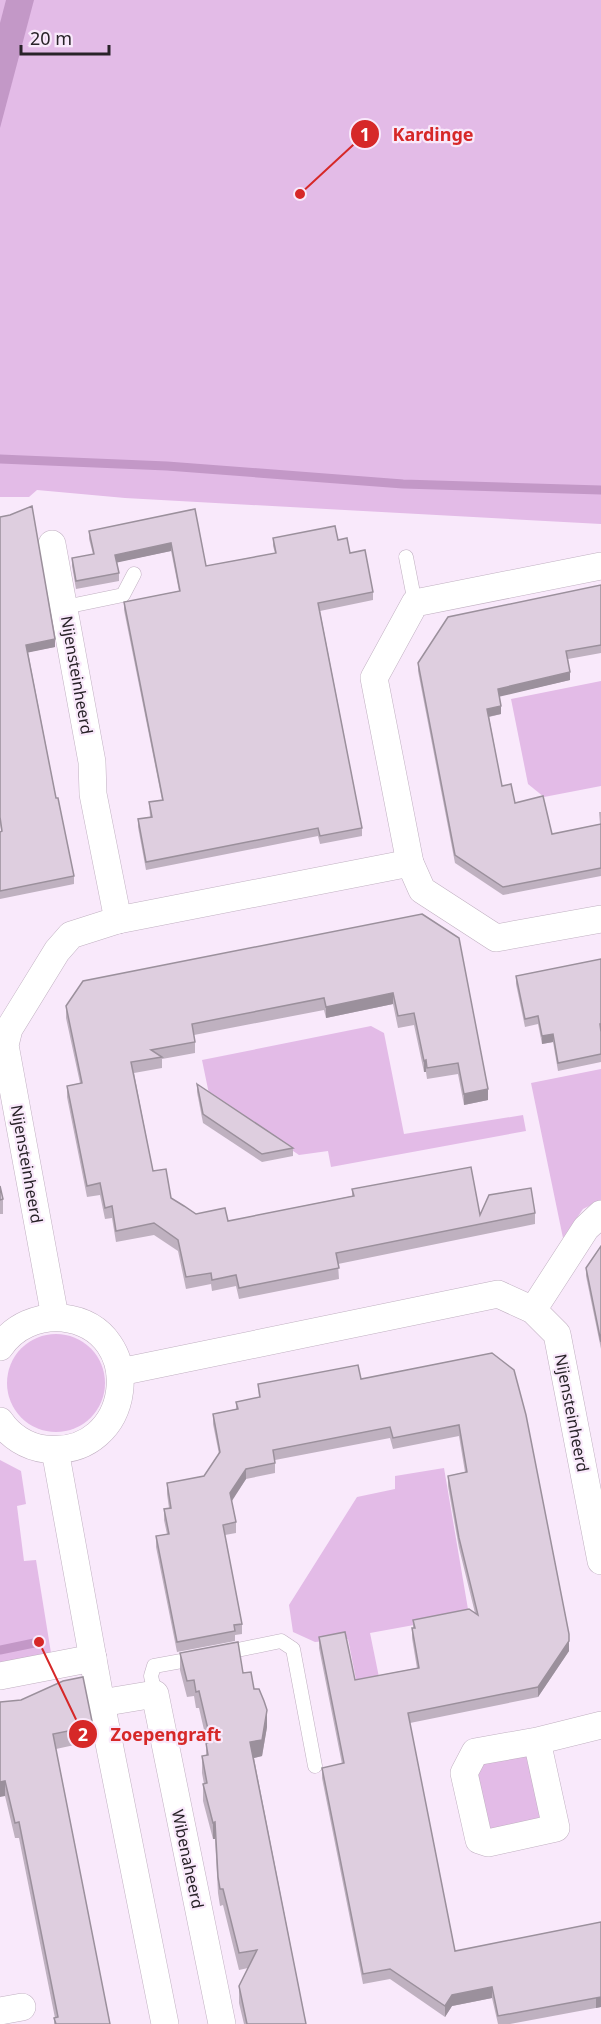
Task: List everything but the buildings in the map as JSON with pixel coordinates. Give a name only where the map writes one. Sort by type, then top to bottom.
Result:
[{"type":"street","name":"Nijensteinheerd","points":[[52,543],[92,762],[93,794],[118,920]]},
{"type":"street","points":[[601,566],[415,603],[374,678],[410,863],[422,890],[496,938],[601,919]]},
{"type":"street","name":"Nijensteinheerd","points":[[55,1317],[5,1045],[9,1029],[57,951],[71,935],[118,920],[410,863]]},
{"type":"street","points":[[533,1310],[586,1228],[601,1214]]},
{"type":"street","name":"Nijensteinheerd","points":[[120,1372],[498,1294],[533,1310],[557,1334],[601,1561]]},
{"type":"street","points":[[0,1347],[13,1332],[26,1324],[55,1317],[70,1319],[84,1324],[108,1344],[116,1357],[121,1389],[118,1405],[111,1420],[87,1442],[71,1448],[40,1449],[26,1444],[14,1436],[0,1421]]},
{"type":"street","points":[[55,1450],[101,1703],[165,2024]]},
{"type":"street","points":[[0,1676],[93,1658]]},
{"type":"street","points":[[101,1703],[154,1694]]},
{"type":"street","name":"Wibenaheerd","points":[[154,1694],[222,2024]]},
{"type":"street","points":[[537,1741],[601,1725]]},
{"type":"lane","points":[[406,557],[415,603]]},
{"type":"lane","name":"Nijensteinheerd","points":[[65,607],[123,595],[134,574]]},
{"type":"lane","name":"Wibenaheerd","points":[[154,1694],[151,1676],[154,1666],[281,1641],[292,1649],[315,1766]]},
{"type":"shaded area","points":[[0,0],[601,0],[601,524],[125,498],[37,490],[29,497],[0,497]]},
{"type":"shaded area","points":[[6,0],[34,0],[0,128],[0,23]]},
{"type":"shaded area","points":[[601,681],[601,786],[544,797],[528,784],[511,699]]},
{"type":"shaded area","points":[[371,1026],[384,1033],[404,1134],[523,1115],[526,1131],[331,1167],[328,1151],[299,1155],[209,1094],[202,1060]]},
{"type":"shaded area","points":[[601,1069],[601,1200],[583,1209],[563,1238],[531,1083]]},
{"type":"shaded area","points":[[56,1334],[75,1337],[91,1348],[102,1364],[105,1383],[102,1402],[91,1418],[75,1429],[56,1432],[37,1429],[21,1418],[10,1402],[7,1383],[10,1364],[21,1348],[37,1337]]},
{"type":"shaded area","points":[[0,1460],[21,1471],[26,1504],[17,1506],[24,1561],[36,1560],[51,1653],[0,1663]]},
{"type":"shaded area","points":[[444,1468],[469,1615],[370,1633],[393,1746],[370,1750],[348,1639],[315,1642],[293,1632],[289,1605],[357,1497],[395,1489],[395,1476]]},
{"type":"shaded area","points":[[530,1752],[546,1821],[486,1833],[474,1778],[480,1766],[491,1758]]},
{"type":"waterway","points":[[0,459],[167,466],[403,484],[601,490]]},
{"type":"waterway","points":[[0,1650],[39,1642]]},
{"type":"place","name":"Kardinge","points":[[300,194]]},
{"type":"place","name":"Zoepengraft","points":[[39,1642]]}]
